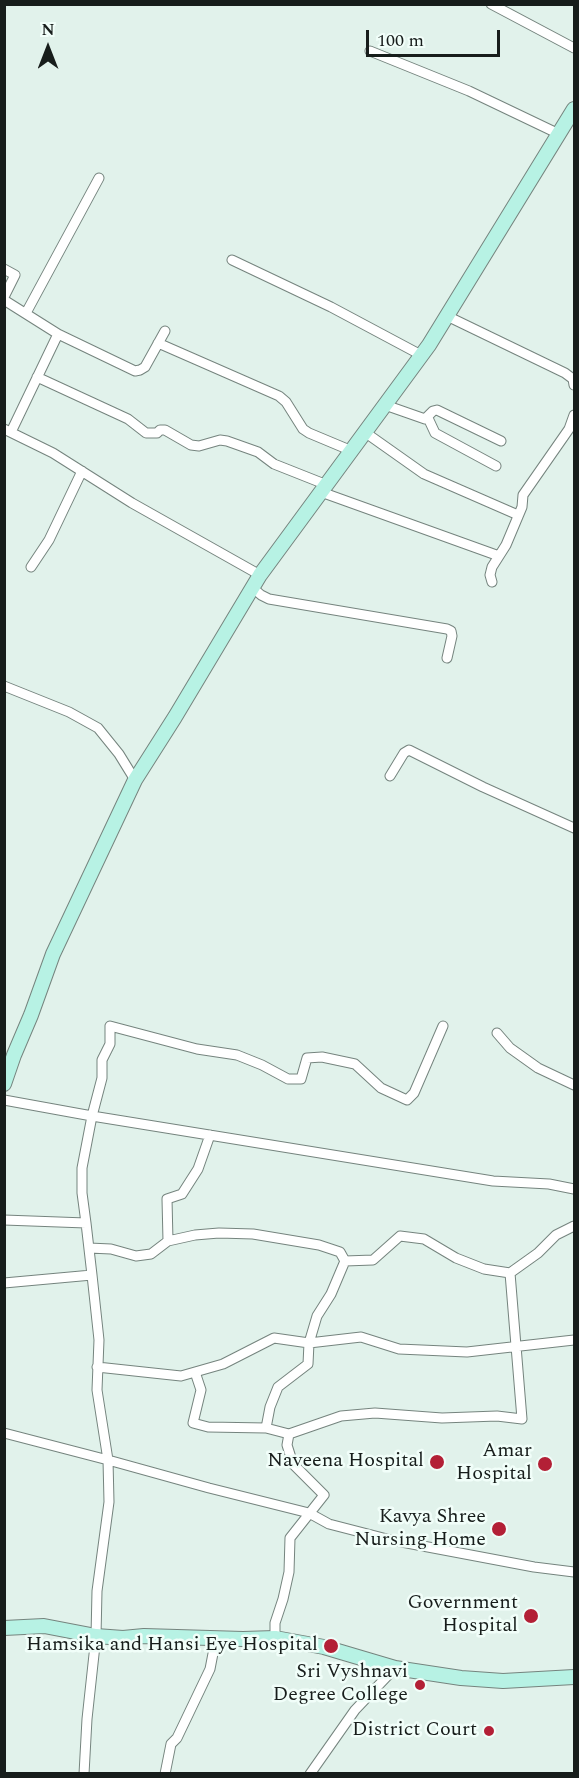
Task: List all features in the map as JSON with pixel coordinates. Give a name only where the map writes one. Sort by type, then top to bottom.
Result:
[{"type":"main road","points":[[4,1084],[9,1054],[31,1015],[53,954],[135,780],[252,587],[421,355],[574,109]]},
{"type":"main road","points":[[4,1628],[44,1626],[96,1636],[123,1638],[144,1636],[275,1638],[324,1647],[395,1668],[461,1678],[503,1681],[574,1677]]},
{"type":"street","points":[[491,4],[574,48]]},
{"type":"street","points":[[370,51],[469,92],[559,134]]},
{"type":"street","points":[[26,313],[99,178]]},
{"type":"street","points":[[232,260],[331,307],[421,355]]},
{"type":"street","points":[[4,269],[15,275],[4,298],[58,334],[135,371],[145,367],[165,331]]},
{"type":"street","points":[[447,316],[566,373],[573,379],[574,385]]},
{"type":"street","points":[[58,334],[38,377],[8,431],[53,453],[132,503],[260,575]]},
{"type":"street","points":[[158,344],[279,396],[286,402],[303,429],[352,451]]},
{"type":"street","points":[[38,377],[128,419],[146,433],[165,430],[191,445],[199,446],[220,440],[227,441],[258,452],[274,464],[324,489],[499,556]]},
{"type":"street","points":[[385,405],[425,419],[428,418]]},
{"type":"street","points":[[428,418],[433,411],[437,410],[501,441]]},
{"type":"street","points":[[492,582],[490,575],[492,567],[506,545],[523,495],[569,429],[574,415]]},
{"type":"street","points":[[428,418],[435,433],[496,466]]},
{"type":"street","points":[[366,433],[424,474],[518,515]]},
{"type":"street","points":[[31,567],[49,540],[82,471]]},
{"type":"street","points":[[252,587],[261,596],[269,599],[447,629],[451,631],[452,636],[447,658]]},
{"type":"street","points":[[4,686],[69,712],[99,728],[135,780]]},
{"type":"street","points":[[390,776],[404,753],[409,750],[483,787],[574,828]]},
{"type":"street","points":[[84,1773],[96,1636],[97,1591],[108,1502],[108,1460],[96,1390],[99,1340],[82,1193],[82,1168],[102,1078],[102,1060],[110,1044],[110,1026],[197,1049],[237,1055],[288,1079],[301,1079],[307,1058],[322,1057],[355,1064],[381,1088],[407,1100],[414,1093],[442,1026]]},
{"type":"street","points":[[497,1034],[510,1048],[538,1068],[574,1085]]},
{"type":"street","points":[[4,1100],[493,1180],[549,1184],[574,1189]]},
{"type":"street","points":[[168,1241],[167,1199],[182,1194],[198,1169],[210,1135]]},
{"type":"street","points":[[4,1220],[86,1223]]},
{"type":"street","points":[[345,1261],[373,1260],[400,1236],[424,1239],[456,1258],[484,1269],[510,1274],[538,1253],[556,1235],[574,1226]]},
{"type":"street","points":[[89,1248],[111,1249],[136,1256],[151,1254],[168,1241],[195,1235],[253,1233],[319,1245],[340,1252],[345,1261]]},
{"type":"street","points":[[266,1428],[270,1407],[278,1387],[308,1364],[309,1343],[317,1316],[331,1294],[345,1261]]},
{"type":"street","points":[[195,1372],[201,1390],[193,1423],[208,1427],[266,1428],[289,1434],[341,1416],[375,1413],[442,1418],[497,1416],[522,1419],[510,1274]]},
{"type":"street","points":[[4,1283],[92,1275]]},
{"type":"street","points":[[98,1367],[181,1376],[223,1364],[274,1338],[309,1343],[361,1337],[399,1348],[467,1352],[574,1340]]},
{"type":"street","points":[[4,1433],[309,1513],[329,1524],[391,1540],[534,1568],[574,1572]]},
{"type":"street","points":[[275,1638],[275,1623],[289,1572],[290,1538],[324,1495],[293,1464],[287,1445],[289,1434]]},
{"type":"street","points":[[165,1773],[171,1744],[177,1738],[210,1669],[216,1638]]},
{"type":"street","points":[[310,1773],[355,1710],[395,1668]]},
{"type":"place","name":"Naveena Hospital","points":[[437,1462]]},
{"type":"place","name":"Amar Hospital","points":[[545,1464]]},
{"type":"place","name":"Kavya Shree Nursing Home","points":[[499,1529]]},
{"type":"place","name":"Government Hospital","points":[[531,1616]]},
{"type":"place","name":"Hamsika and Hansi Eye Hospital","points":[[331,1646]]},
{"type":"place","name":"Sri Vyshnavi Degree College","points":[[420,1685]]},
{"type":"place","name":"District Court","points":[[489,1731]]}]
